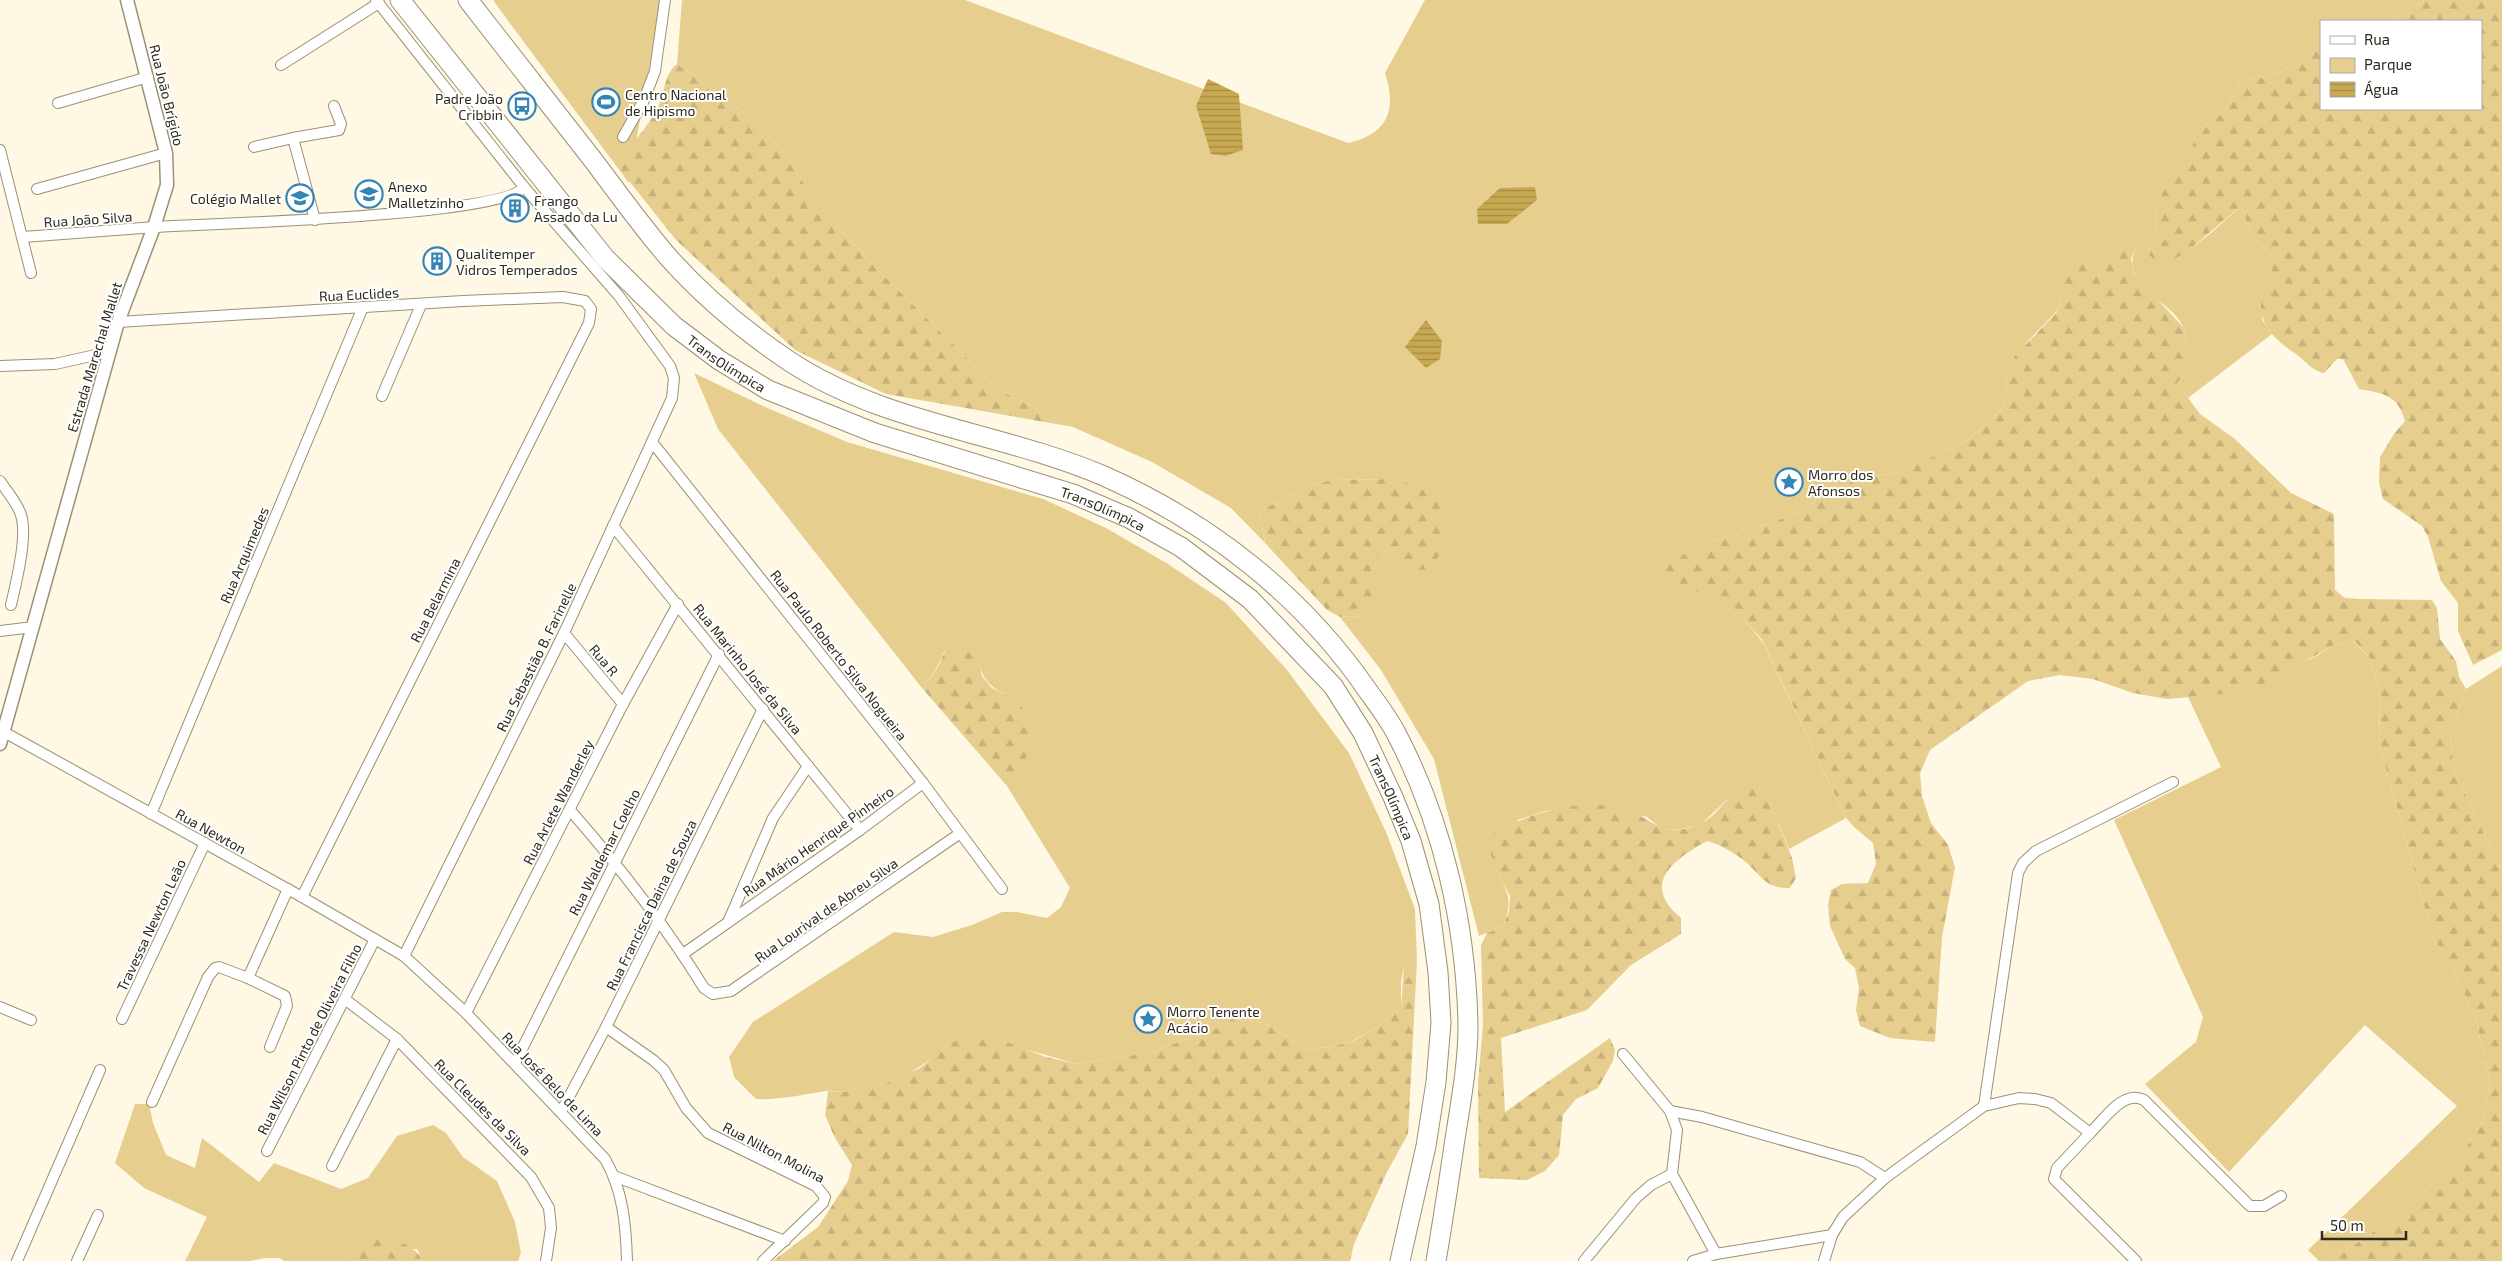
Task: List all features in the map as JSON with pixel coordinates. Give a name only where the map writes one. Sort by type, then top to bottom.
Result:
[{"type":"highway","name":"TransOlímpica","points":[[400,0],[606,258],[674,326],[720,360],[768,390],[876,433],[1073,494],[1129,518],[1180,547],[1250,599],[1333,686],[1362,733],[1394,797],[1411,841],[1429,904],[1438,972],[1441,1023],[1436,1082],[1419,1182],[1400,1261]]},
{"type":"highway","name":"TransOlímpica","points":[[468,0],[670,259],[717,305],[749,332],[811,375],[890,410],[1039,453],[1100,475],[1150,498],[1205,530],[1254,567],[1324,634],[1357,675],[1396,731],[1422,788],[1436,828],[1452,892],[1465,973],[1468,1032],[1464,1075],[1436,1261]]},
{"type":"street","name":"Rua João Brígido","points":[[127,0],[166,152],[166,185],[154,227]]},
{"type":"street","points":[[623,137],[644,100],[655,71],[665,0]]},
{"type":"street","points":[[154,227],[315,220],[441,208],[510,197],[517,194],[524,187],[377,2],[281,65]]},
{"type":"street","points":[[58,103],[148,78]]},
{"type":"street","points":[[254,147],[339,130],[341,124],[334,106]]},
{"type":"street","points":[[293,138],[315,220]]},
{"type":"street","points":[[0,150],[31,273]]},
{"type":"street","points":[[37,189],[166,152]]},
{"type":"street","name":"Rua Sebastião B. Farinelle","points":[[404,956],[564,633],[672,398],[674,378],[670,366],[619,296],[524,187]]},
{"type":"street","name":"Rua João Silva","points":[[23,237],[154,227]]},
{"type":"street","name":"Estrada Marechal Mallet","points":[[2,738],[109,352],[118,322],[154,227]]},
{"type":"street","name":"Rua Euclides","points":[[118,322],[563,297],[585,301],[590,305],[591,314]]},
{"type":"street","points":[[382,396],[421,305]]},
{"type":"street","name":"Rua Arquimedes","points":[[151,814],[363,307]]},
{"type":"street","name":"Rua Belarmina","points":[[302,897],[591,314]]},
{"type":"street","points":[[0,366],[55,364],[109,352]]},
{"type":"street","name":"Rua Paulo Roberto Silva Nogueira","points":[[652,442],[923,783],[959,834],[1002,889]]},
{"type":"street","points":[[0,481],[16,503],[23,525],[20,563],[11,605]]},
{"type":"street","name":"Rua Marinho José da Silva","points":[[613,526],[719,654],[860,830]]},
{"type":"street","name":"Rua Arlete Wanderley","points":[[466,1013],[623,704],[678,604]]},
{"type":"street","points":[[0,631],[33,627]]},
{"type":"street","name":"Rua R","points":[[564,633],[623,704]]},
{"type":"street","name":"Rua Waldemar Coelho","points":[[515,1063],[719,654]]},
{"type":"street","name":"Rua Francisca Daina de Souza","points":[[561,1112],[606,1027],[763,709]]},
{"type":"street","name":"Rua Newton","points":[[2,738],[205,843],[404,956]]},
{"type":"street","name":"Rua Mário Henrique Pinheiro","points":[[728,920],[769,825],[808,766]]},
{"type":"street","points":[[1984,1106],[2018,873],[2023,863],[2036,851],[2173,782]]},
{"type":"street","name":"Rua Mário Henrique Pinheiro","points":[[683,954],[728,920],[860,830],[923,783]]},
{"type":"street","points":[[570,810],[615,862],[683,954]]},
{"type":"street","name":"Rua Lourival de Abreu Silva","points":[[683,954],[704,988],[713,994],[731,991],[959,834]]},
{"type":"street","name":"Travessa Newton Leão","points":[[122,1019],[205,843]]},
{"type":"street","points":[[248,978],[288,889]]},
{"type":"street","name":"Rua Wilson Pinto de Oliveira Filho","points":[[267,1151],[346,1000],[375,939]]},
{"type":"street","name":"Rua José Belo de Lima","points":[[404,956],[466,1013],[591,1143],[614,1176],[626,1233],[628,1261]]},
{"type":"street","points":[[152,1102],[211,971],[219,967],[248,978],[285,996],[287,1006],[270,1047]]},
{"type":"street","name":"Rua Cleudes da Silva","points":[[346,1000],[397,1039],[532,1177],[548,1208],[551,1228],[546,1261]]},
{"type":"street","points":[[0,1007],[31,1020]]},
{"type":"street","name":"Rua Nilton Molina","points":[[606,1027],[654,1060],[664,1070],[686,1108],[708,1133],[820,1190],[825,1197],[823,1203],[763,1261]]},
{"type":"street","points":[[332,1166],[397,1039]]},
{"type":"street","points":[[1623,1054],[1670,1110],[1677,1130],[1672,1174],[1716,1254]]},
{"type":"street","points":[[17,1261],[100,1070]]},
{"type":"street","points":[[2136,1261],[2054,1179],[2057,1168],[2125,1099],[2138,1097],[2144,1100],[2250,1206],[2264,1206],[2281,1196]]},
{"type":"street","points":[[1824,1261],[1832,1235],[1843,1217],[1885,1178],[1984,1106],[2019,1098],[2034,1098],[2051,1103],[2090,1133]]},
{"type":"street","points":[[1670,1110],[1702,1117],[1860,1162],[1885,1178]]},
{"type":"street","points":[[1584,1261],[1636,1198],[1651,1185],[1672,1174]]},
{"type":"street","points":[[614,1176],[785,1241]]},
{"type":"street","points":[[77,1261],[98,1215]]},
{"type":"street","points":[[1693,1261],[1716,1254],[1832,1235]]},
{"type":"green space","name":"Centro Nacional de Hipismo","points":[[493,0],[661,0],[629,183],[509,22]]},
{"type":"green space","points":[[682,0],[965,0],[1348,143],[1362,139],[1372,133],[1380,127],[1386,118],[1390,98],[1385,73],[1425,0],[2424,0],[2391,20],[2320,20],[2320,49],[2271,76],[2240,81],[2226,109],[2206,126],[2156,206],[2157,240],[2147,253],[2189,250],[2241,206],[2252,237],[2271,253],[2274,269],[2262,298],[2262,320],[2272,334],[2188,398],[2177,383],[2189,368],[2184,329],[2170,310],[2141,284],[2135,275],[2132,263],[2135,250],[2132,243],[2087,267],[2057,290],[2061,301],[2057,311],[2027,342],[2006,374],[2007,396],[2001,411],[1968,440],[1900,472],[1863,478],[1821,496],[1799,513],[1739,534],[1708,542],[1665,582],[1674,590],[1695,589],[1724,598],[1742,616],[1763,643],[1846,818],[1789,849],[1770,803],[1727,800],[1700,825],[1676,830],[1662,829],[1647,817],[1595,805],[1545,811],[1518,820],[1498,874],[1508,899],[1509,905],[1506,918],[1503,926],[1479,936],[1434,759],[1381,670],[1340,617],[1360,616],[1372,572],[1381,552],[1399,546],[1389,479],[1331,480],[1310,486],[1259,511],[1265,543],[1231,508],[1152,462],[1073,427],[999,390],[877,269],[815,201],[786,155],[756,121],[677,64]]},
{"type":"green space","points":[[2424,0],[2502,0],[2502,650],[2473,665],[2458,631],[2458,603],[2441,581],[2428,537],[2422,526],[2383,499],[2379,483],[2380,457],[2394,434],[2405,421],[2402,412],[2394,401],[2388,397],[2359,389],[2343,359],[2337,359],[2324,373],[2320,372],[2282,343],[2270,331],[2262,316],[2261,307],[2272,267],[2271,253],[2252,237],[2241,206],[2189,250],[2171,261],[2156,261],[2147,253],[2157,240],[2156,206],[2173,173],[2206,126],[2226,109],[2240,81],[2271,76],[2320,49],[2320,110],[2482,110],[2482,20],[2391,20]]},
{"type":"green space","points":[[677,64],[756,121],[786,155],[815,201],[877,269],[999,390],[1073,427],[886,394],[795,350],[676,240],[614,162],[644,130],[654,115],[665,84]]},
{"type":"green space","points":[[2132,243],[2135,250],[2131,259],[2134,274],[2184,328],[2189,368],[2177,383],[2200,414],[2235,439],[2291,493],[2334,514],[2335,590],[2345,598],[2432,600],[2437,608],[2440,639],[2456,661],[2459,677],[2466,689],[2450,734],[2454,771],[2502,871],[2502,1261],[2331,1261],[2389,1221],[2457,1163],[2482,1121],[2490,1083],[2476,1020],[2453,969],[2433,937],[2380,747],[2379,690],[2370,658],[2355,642],[2334,645],[2267,683],[2225,694],[2167,699],[2133,693],[2093,679],[2060,675],[2028,681],[1930,750],[1920,773],[1922,796],[1931,823],[1948,845],[1955,867],[1942,937],[1935,1042],[1890,1038],[1860,1026],[1856,1010],[1859,988],[1855,968],[1845,959],[1830,926],[1828,905],[1831,890],[1842,884],[1868,883],[1876,864],[1873,843],[1846,818],[1762,640],[1735,609],[1716,596],[1690,590],[1674,590],[1665,582],[1664,565],[1708,542],[1739,534],[1799,513],[1821,496],[1844,485],[1863,478],[1900,472],[1968,440],[2001,411],[2007,396],[2006,374],[2015,356],[2057,312],[2061,301],[2057,290],[2059,276],[2072,266],[2083,265],[2087,267]]},
{"type":"green space","points":[[694,373],[765,407],[847,442],[1043,499],[1106,528],[1168,564],[1226,603],[1287,670],[1349,753],[1386,832],[1415,909],[1417,961],[1404,966],[1401,982],[1401,1008],[1377,1027],[1352,1041],[1330,1047],[1307,1049],[1264,1023],[1232,1019],[1218,1028],[1148,1053],[1077,1064],[1018,1047],[951,1043],[916,1069],[877,1087],[848,1092],[828,1091],[782,1098],[756,1099],[734,1077],[729,1057],[753,1022],[894,932],[933,937],[972,925],[1002,912],[1017,912],[1047,918],[1061,907],[1070,888],[1007,786],[1025,760],[1014,699],[1000,692],[986,680],[977,660],[944,652],[935,671],[922,688],[718,429]]},
{"type":"green space","points":[[1389,479],[1416,485],[1437,501],[1444,518],[1444,549],[1429,569],[1408,571],[1399,546],[1381,552],[1372,572],[1379,596],[1360,616],[1340,617],[1327,610],[1265,543],[1259,511],[1310,486],[1331,480]]},
{"type":"green space","points":[[2354,642],[2370,658],[2379,690],[2380,747],[2433,937],[2453,969],[2476,1020],[2490,1083],[2482,1121],[2457,1163],[2389,1221],[2331,1261],[2319,1261],[2308,1250],[2457,1106],[2365,1025],[2229,1172],[2145,1084],[2196,1042],[2203,1017],[2114,820],[2221,767],[2188,697],[2225,694],[2313,658],[2334,645]]},
{"type":"green space","points":[[962,647],[977,660],[982,676],[992,688],[1014,699],[1023,709],[1032,725],[1035,738],[1025,760],[1007,786],[922,688],[935,672],[946,651]]},
{"type":"green space","points":[[2502,666],[2502,871],[2454,771],[2450,734],[2466,689]]},
{"type":"green space","points":[[1754,786],[1770,803],[1792,858],[1796,878],[1790,888],[1781,888],[1768,883],[1738,856],[1725,848],[1707,841],[1694,848],[1673,865],[1666,874],[1662,884],[1663,894],[1669,906],[1681,918],[1681,934],[1631,965],[1587,1010],[1501,1038],[1505,1112],[1610,1038],[1615,1050],[1613,1061],[1598,1088],[1576,1099],[1563,1115],[1559,1155],[1545,1171],[1527,1180],[1479,1178],[1478,1083],[1483,1025],[1481,945],[1487,933],[1503,926],[1509,911],[1510,896],[1498,874],[1491,854],[1494,833],[1543,812],[1560,808],[1596,805],[1630,811],[1665,829],[1680,830],[1708,820],[1737,792]]},
{"type":"green space","points":[[1417,961],[1408,1134],[1387,1172],[1354,1244],[1350,1261],[773,1261],[818,1227],[848,1181],[852,1165],[835,1138],[825,1115],[828,1091],[848,1092],[883,1085],[920,1068],[951,1043],[971,1035],[988,1035],[1046,1057],[1077,1064],[1148,1053],[1218,1028],[1232,1019],[1264,1023],[1307,1049],[1330,1047],[1353,1041],[1377,1027],[1401,1008],[1404,966]]},
{"type":"green space","points":[[135,1104],[149,1104],[153,1123],[166,1155],[195,1168],[202,1138],[259,1182],[274,1163],[341,1189],[368,1178],[397,1136],[433,1125],[446,1133],[463,1157],[497,1181],[515,1222],[521,1253],[518,1261],[423,1261],[417,1249],[355,1248],[344,1261],[284,1261],[280,1258],[265,1258],[250,1261],[185,1261],[207,1217],[144,1188],[115,1163]]},
{"type":"green space","points":[[370,1239],[394,1241],[407,1245],[423,1261],[344,1261],[355,1248]]},
{"type":"water","points":[[1208,79],[1239,94],[1243,150],[1225,156],[1211,154],[1196,106]]},
{"type":"water","points":[[1535,187],[1537,200],[1507,224],[1478,224],[1477,209],[1500,188]]},
{"type":"water","points":[[1426,320],[1442,341],[1440,359],[1426,368],[1405,347]]},
{"type":"place","name":"Centro Nacional de Hipismo","points":[[606,102]]},
{"type":"place","name":"Padre João Cribbin","points":[[522,106]]},
{"type":"place","name":"Anexo Malletzinho","points":[[369,194]]},
{"type":"place","name":"Colégio Mallet","points":[[300,198]]},
{"type":"place","name":"Frango Assado da Lu","points":[[515,208]]},
{"type":"place","name":"Qualitemper Vidros Temperados","points":[[437,261]]},
{"type":"place","name":"Morro dos Afonsos","points":[[1789,482]]},
{"type":"place","name":"Morro Tenente Acácio","points":[[1148,1019]]}]
